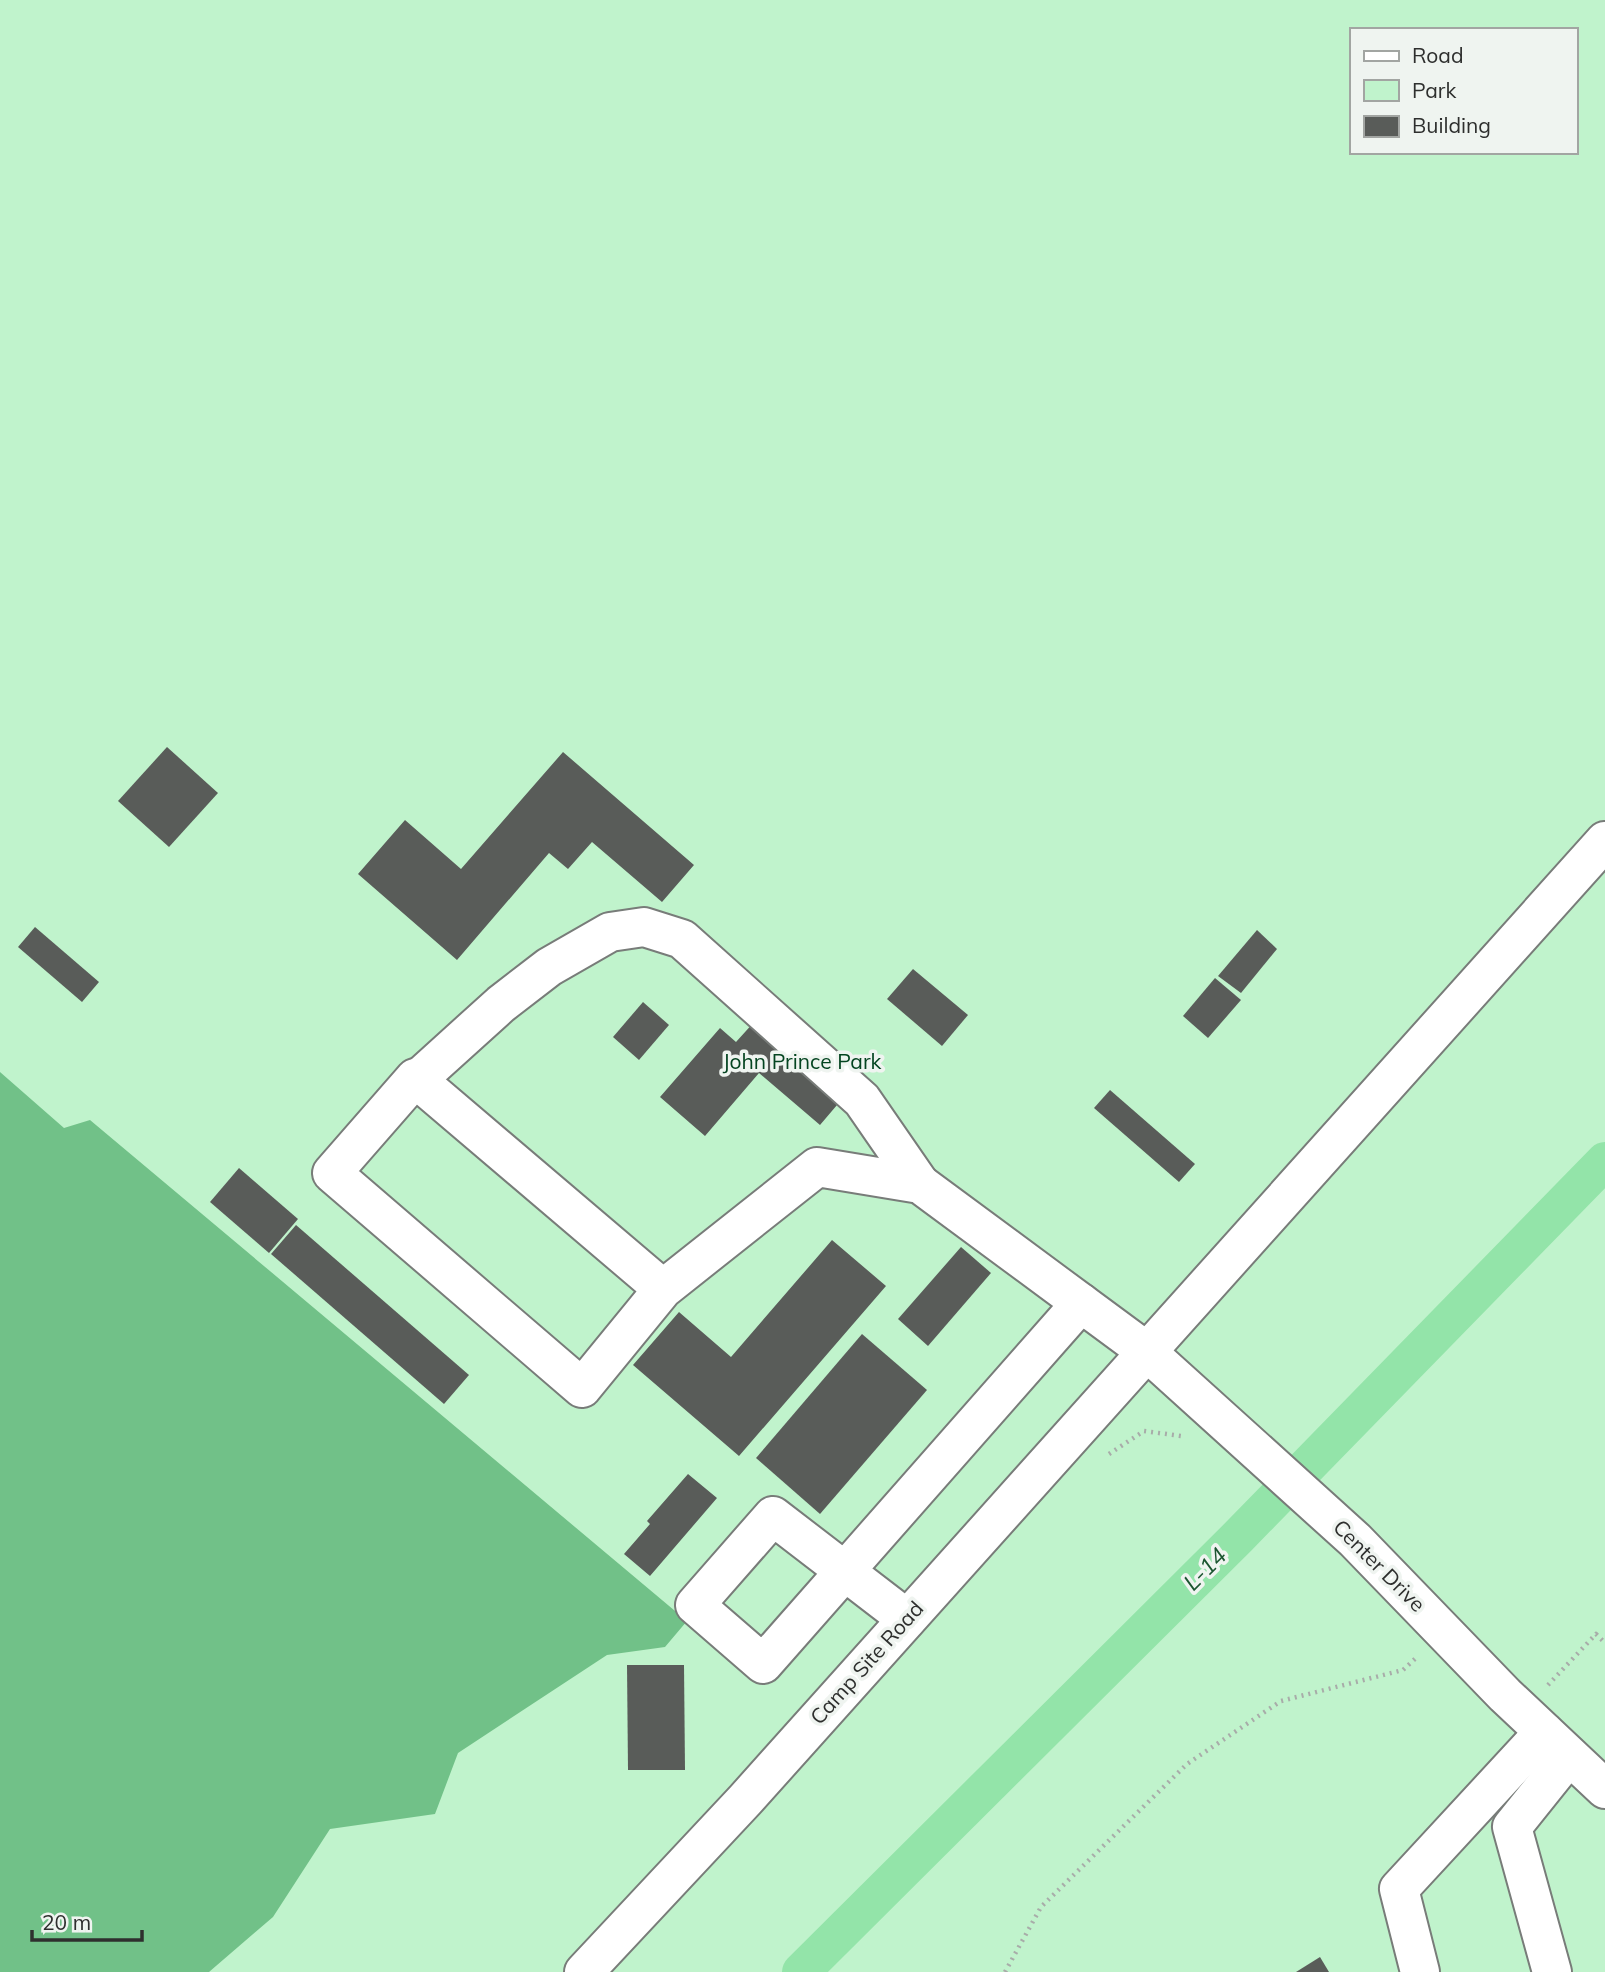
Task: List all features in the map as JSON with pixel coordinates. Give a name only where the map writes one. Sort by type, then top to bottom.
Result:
[{"type":"street","name":"Camp Site Road","points":[[584,1972],[745,1800],[1605,841]]},
{"type":"street","points":[[644,927],[682,939],[862,1100],[920,1184],[817,1167],[663,1289],[582,1388],[332,1173],[415,1078],[417,1080],[501,1003],[549,967],[610,932],[644,927]]},
{"type":"street","points":[[417,1080],[663,1289]]},
{"type":"street","name":"Center Drive","points":[[920,1184],[1146,1351],[1355,1540],[1442,1631],[1605,1789]]},
{"type":"street","points":[[907,1619],[844,1571],[1081,1303]]},
{"type":"street","points":[[1420,1972],[1399,1889],[1545,1733]]},
{"type":"street","points":[[1545,1733],[1512,1827],[1552,1972]]},
{"type":"path","points":[[1005,1972],[1041,1907],[1187,1764],[1281,1701],[1404,1670],[1442,1631]]},
{"type":"path","points":[[1545,1733],[1596,1634],[1605,1643]]},
{"type":"green space","name":"John Prince Park","points":[[0,0],[1605,0],[1605,1972],[0,1972]]},
{"type":"green space","points":[[0,1072],[64,1128],[90,1120],[687,1621],[665,1647],[607,1655],[458,1753],[435,1814],[330,1829],[273,1917],[209,1972],[0,1972]]},
{"type":"building","points":[[167,747],[218,793],[169,847],[118,801]]},
{"type":"building","points":[[563,752],[694,865],[662,902],[592,842],[568,869],[549,853],[457,960],[358,874],[405,820],[461,869]]},
{"type":"building","points":[[35,927],[99,982],[82,1002],[18,947]]},
{"type":"building","points":[[1257,930],[1277,949],[1241,993],[1218,976]]},
{"type":"building","points":[[913,969],[968,1015],[942,1046],[887,999]]},
{"type":"building","points":[[1215,978],[1241,1000],[1208,1038],[1183,1016]]},
{"type":"building","points":[[643,1002],[669,1025],[639,1060],[613,1037]]},
{"type":"building","points":[[755,1021],[843,1098],[820,1125],[759,1073],[705,1136],[660,1097],[720,1028],[736,1042]]},
{"type":"building","points":[[1110,1090],[1195,1164],[1179,1182],[1094,1108]]},
{"type":"building","points":[[239,1168],[298,1219],[269,1253],[210,1202]]},
{"type":"building","points":[[296,1225],[469,1375],[444,1404],[271,1254]]},
{"type":"building","points":[[832,1240],[886,1286],[739,1456],[633,1365],[679,1312],[731,1357]]},
{"type":"building","points":[[961,1247],[991,1273],[928,1346],[898,1319]]},
{"type":"building","points":[[862,1334],[927,1390],[820,1514],[756,1458]]},
{"type":"building","points":[[688,1474],[717,1498],[650,1576],[624,1554],[650,1524],[647,1521]]},
{"type":"building","points":[[627,1665],[684,1665],[685,1770],[628,1770]]},
{"type":"building","points":[[1320,1957],[1329,1972],[1296,1972]]},
{"type":"waterway","name":"L-14","points":[[801,1972],[1238,1537],[1605,1161]]}]
